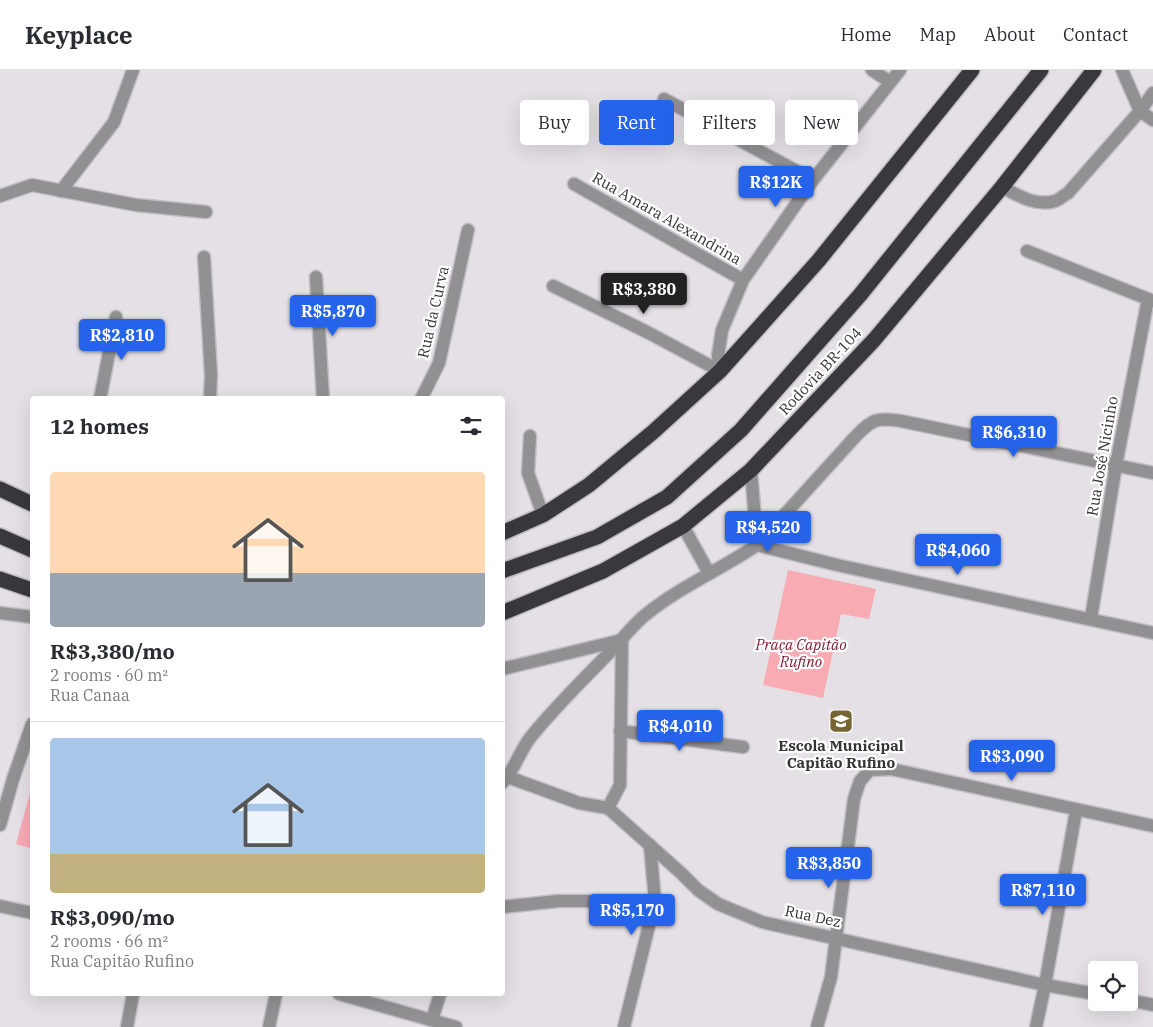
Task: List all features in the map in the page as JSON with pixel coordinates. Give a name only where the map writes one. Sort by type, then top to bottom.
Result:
[{"type":"highway","points":[[505,532],[543,515],[589,485],[654,432],[720,371],[819,260],[972,70]]},
{"type":"highway","name":"Rodovia BR-104","points":[[505,571],[597,537],[667,497],[742,430],[860,295],[1041,70]]},
{"type":"highway","name":"Rodovia BR-104","points":[[505,611],[603,571],[683,526],[751,470],[874,340],[1002,187],[1094,70]]},
{"type":"highway","points":[[0,488],[30,503]]},
{"type":"highway","points":[[0,536],[30,549]]},
{"type":"highway","points":[[0,579],[30,589]]},
{"type":"street","points":[[61,191],[114,122],[133,70]]},
{"type":"street","points":[[872,70],[890,82]]},
{"type":"street","points":[[720,371],[718,356],[722,330],[743,280],[813,180],[900,70]]},
{"type":"street","points":[[1122,70],[1140,111],[1153,120]]},
{"type":"street","points":[[1002,187],[1023,198],[1041,203],[1055,201],[1068,193],[1140,111],[1153,93]]},
{"type":"street","points":[[664,99],[813,180]]},
{"type":"street","name":"Rua Amara Alexandrina","points":[[574,184],[743,280]]},
{"type":"street","points":[[0,196],[32,185],[136,205],[206,212]]},
{"type":"street","name":"Rua da Curva","points":[[422,396],[439,363],[468,230]]},
{"type":"street","points":[[1027,251],[1150,300]]},
{"type":"street","points":[[204,257],[210,396]]},
{"type":"street","points":[[316,277],[323,396]]},
{"type":"street","points":[[553,286],[647,332],[720,371]]},
{"type":"street","name":"Rua José Nicinho","points":[[1091,618],[1116,465],[1150,300]]},
{"type":"street","points":[[101,396],[116,317]]},
{"type":"street","points":[[622,640],[620,785],[608,808],[578,803],[505,780],[529,739],[643,617],[667,598],[738,558],[757,545],[865,426],[875,420],[884,418],[901,421],[1153,473]]},
{"type":"street","points":[[530,436],[528,473],[543,515]]},
{"type":"street","points":[[751,470],[757,545]]},
{"type":"street","points":[[683,526],[709,573]]},
{"type":"street","points":[[757,545],[837,565],[1091,618],[1153,633]]},
{"type":"street","points":[[0,613],[30,616]]},
{"type":"street","points":[[505,668],[622,640]]},
{"type":"street","points":[[0,826],[13,779],[30,730]]},
{"type":"street","points":[[620,731],[743,746]]},
{"type":"street","points":[[817,1027],[831,977],[854,799],[860,781],[870,770],[891,769],[1076,811],[1153,826]]},
{"type":"street","name":"Rua Dez","points":[[608,808],[698,890],[718,904],[762,922],[1045,985],[1088,993]]},
{"type":"street","points":[[1036,1027],[1076,811]]},
{"type":"street","points":[[624,1027],[655,901],[650,845]]},
{"type":"street","points":[[505,907],[558,901],[655,901]]},
{"type":"street","points":[[0,906],[30,913]]},
{"type":"street","points":[[127,1027],[133,996]]},
{"type":"street","points":[[269,1027],[276,996]]},
{"type":"street","points":[[347,996],[456,1027]]},
{"type":"street","points":[[432,1020],[439,996]]},
{"type":"street","points":[[1138,1002],[1153,1005]]},
{"type":"green space","name":"Praça Capitão Rufino","points":[[788,570],[876,589],[869,619],[841,614],[823,698],[763,685]]},
{"type":"green space","points":[[30,793],[30,848],[16,844]]},
{"type":"place","name":"Escola Municipal Capitão Rufino","points":[[841,721]]}]
